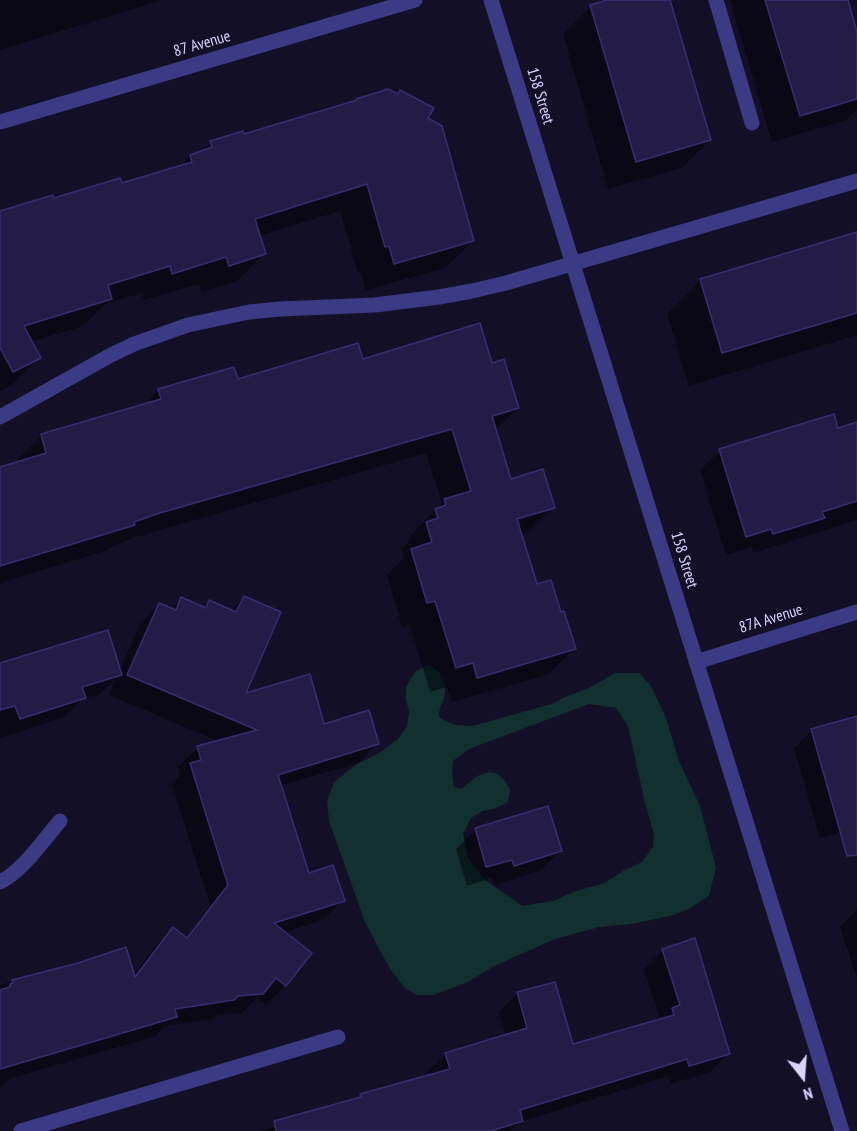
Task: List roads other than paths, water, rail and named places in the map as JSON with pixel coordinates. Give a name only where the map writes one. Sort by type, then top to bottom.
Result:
[{"type":"street","name":"87 Avenue","points":[[0,122],[415,0]]},
{"type":"street","name":"158 Street","points":[[491,0],[842,1131]]},
{"type":"street","points":[[716,0],[752,123]]},
{"type":"street","points":[[0,417],[111,355],[134,344],[188,325],[249,312],[375,305],[472,291],[857,181]]},
{"type":"street","name":"87A Avenue","points":[[696,662],[857,612]]},
{"type":"street","points":[[0,882],[8,879],[25,862],[60,821]]},
{"type":"street","points":[[21,1131],[338,1037]]}]
